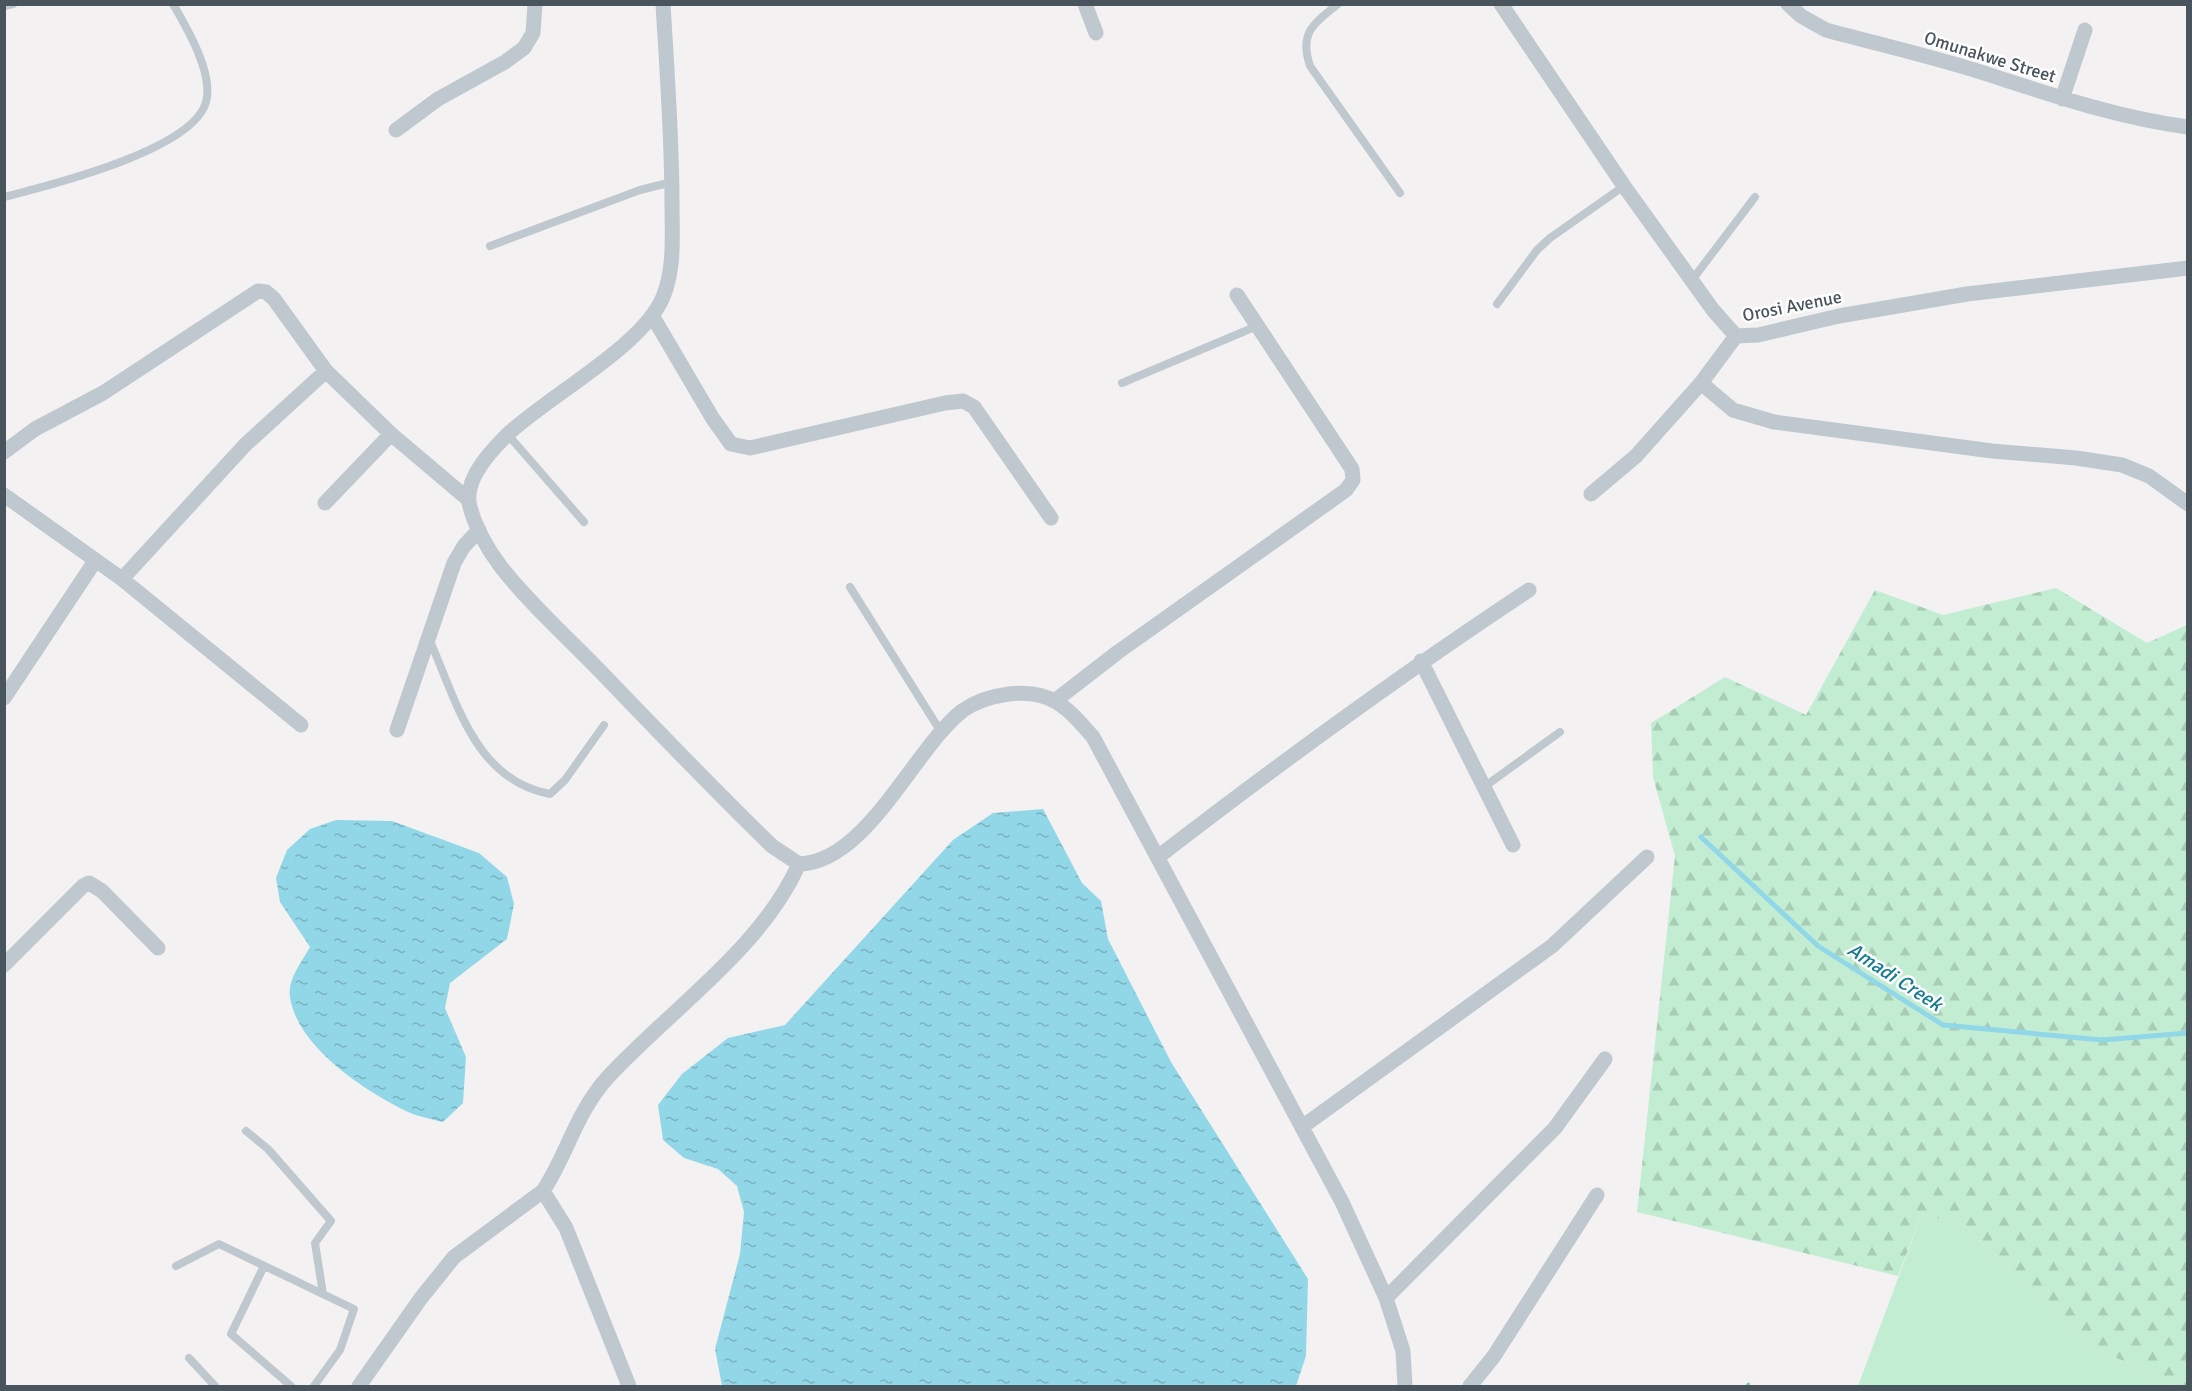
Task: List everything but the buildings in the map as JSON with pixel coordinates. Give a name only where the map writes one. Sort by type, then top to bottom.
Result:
[{"type":"street","points":[[396,130],[438,99],[505,62],[524,48],[533,33],[535,4]]},
{"type":"street","points":[[663,4],[672,140],[670,276],[653,317],[624,344],[508,435],[488,456],[474,477],[469,500],[479,530],[501,567],[574,644],[772,846],[799,864],[821,859],[858,833],[963,711],[990,697],[1038,693],[1056,700],[1072,712],[1093,737],[1342,1202],[1386,1298],[1403,1351],[1405,1386]]},
{"type":"street","points":[[1085,4],[1096,33]]},
{"type":"street","name":"Orosi Avenue","points":[[1501,4],[1624,186],[1725,325],[1736,336],[1758,335],[1839,316],[1967,294],[2187,268]]},
{"type":"street","name":"Omunakwe Street","points":[[1788,4],[1802,16],[1826,30],[1993,76],[2140,121],[2187,127]]},
{"type":"street","points":[[2062,99],[2085,30]]},
{"type":"street","points":[[4,452],[35,429],[103,393],[258,291],[267,292],[274,299],[326,371],[391,434],[469,500]]},
{"type":"street","points":[[1056,700],[1118,652],[1352,483],[1352,469],[1237,296]]},
{"type":"street","points":[[653,317],[713,419],[731,444],[750,448],[920,408],[963,401],[974,407],[1051,518]]},
{"type":"street","points":[[1591,494],[1636,456],[1701,383],[1736,336]]},
{"type":"street","points":[[122,579],[245,445],[326,371]]},
{"type":"street","points":[[1701,383],[1733,410],[1774,422],[1981,450],[2076,458],[2122,465],[2150,476],[2187,504]]},
{"type":"street","points":[[325,503],[391,434]]},
{"type":"street","points":[[4,495],[122,579],[301,725]]},
{"type":"street","points":[[397,730],[454,563],[464,546],[479,530]]},
{"type":"street","points":[[4,698],[20,679],[95,561]]},
{"type":"street","points":[[1158,857],[1300,748],[1421,662],[1529,590]]},
{"type":"street","points":[[1421,662],[1514,845]]},
{"type":"street","points":[[1302,1127],[1552,946],[1647,857]]},
{"type":"street","points":[[358,1386],[421,1298],[454,1257],[543,1191],[552,1178],[574,1125],[592,1097],[608,1078],[683,1006],[768,917],[787,892],[799,864]]},
{"type":"street","points":[[4,965],[82,886],[89,883],[102,891],[158,948]]},
{"type":"street","points":[[1386,1298],[1555,1128],[1605,1059]]},
{"type":"street","points":[[543,1191],[567,1228],[629,1386]]},
{"type":"street","points":[[1470,1386],[1494,1356],[1597,1195]]},
{"type":"lane","points":[[4,6],[12,4]]},
{"type":"lane","points":[[4,196],[153,149],[181,134],[198,118],[207,100],[208,87],[198,52],[172,4]]},
{"type":"lane","points":[[1338,4],[1321,18],[1305,39],[1305,50],[1310,66],[1400,193]]},
{"type":"lane","points":[[490,246],[640,190],[672,182]]},
{"type":"lane","points":[[1497,304],[1537,250],[1550,238],[1624,186]]},
{"type":"lane","points":[[1692,280],[1755,197]]},
{"type":"lane","points":[[1122,382],[1242,335],[1257,326]]},
{"type":"lane","points":[[508,435],[585,522]]},
{"type":"lane","points":[[850,587],[942,733]]},
{"type":"lane","points":[[428,637],[470,735],[500,771],[531,791],[550,794],[565,780],[604,725]]},
{"type":"lane","points":[[1484,787],[1560,732]]},
{"type":"lane","points":[[246,1131],[268,1149],[331,1221],[315,1243],[323,1294]]},
{"type":"lane","points":[[176,1266],[219,1244],[354,1308],[340,1350],[314,1386]]},
{"type":"lane","points":[[264,1266],[231,1334],[291,1386]]},
{"type":"lane","points":[[189,1358],[215,1386]]},
{"type":"green space","points":[[2056,588],[2147,643],[2187,625],[2187,1386],[2179,1386],[2088,1345],[1965,1226],[1922,1214],[1898,1276],[1637,1212],[1675,856],[1653,777],[1651,723],[1725,677],[1806,715],[1875,590],[1943,615]]},
{"type":"green space","points":[[1922,1214],[1965,1226],[2088,1345],[2179,1386],[1858,1386]]},
{"type":"water","points":[[1043,809],[1082,883],[1101,901],[1108,939],[1171,1062],[1308,1279],[1306,1356],[1296,1386],[722,1386],[715,1349],[740,1254],[744,1212],[737,1186],[718,1169],[684,1158],[663,1140],[658,1105],[682,1074],[728,1038],[785,1025],[953,840],[993,813]]},
{"type":"water","points":[[336,820],[392,821],[479,853],[507,877],[514,904],[507,939],[450,983],[445,1008],[466,1057],[463,1103],[443,1122],[408,1112],[354,1080],[319,1050],[305,1033],[295,1015],[290,997],[291,984],[310,947],[280,902],[276,878],[287,850],[310,829]]},
{"type":"waterway","name":"Amadi Creek","points":[[1701,837],[1818,946],[1943,1025],[2102,1040],[2188,1033]]}]
